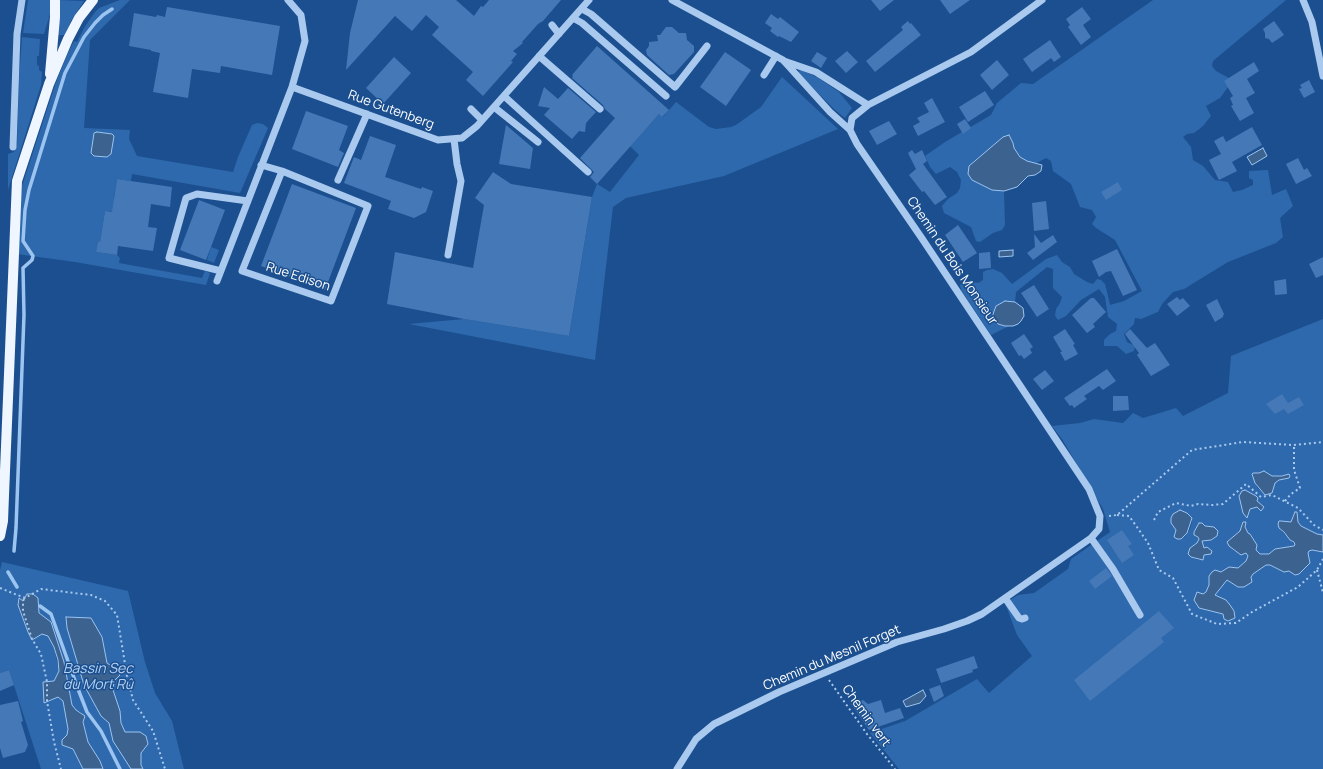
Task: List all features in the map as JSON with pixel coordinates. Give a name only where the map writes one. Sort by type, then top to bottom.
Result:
[{"type":"main road","points":[[49,84],[55,17],[55,0]]},
{"type":"main road","points":[[0,536],[3,515],[17,181],[49,84],[68,39],[79,18],[93,0]]},
{"type":"street","points":[[13,147],[17,34],[22,0]]},
{"type":"street","points":[[217,281],[292,86],[305,41],[301,15],[288,0]]},
{"type":"street","name":"Rue Gutenberg","points":[[292,86],[438,140],[462,138],[494,107],[589,0]]},
{"type":"street","points":[[672,0],[783,60],[816,72],[868,105]]},
{"type":"street","points":[[850,130],[852,118],[868,105],[971,52],[1042,0]]},
{"type":"street","points":[[1303,0],[1312,22],[1323,76]]},
{"type":"street","points":[[582,9],[591,14],[675,87],[707,46]]},
{"type":"street","points":[[573,18],[582,23],[666,96]]},
{"type":"street","points":[[552,25],[559,34]]},
{"type":"street","points":[[539,56],[600,109]]},
{"type":"street","points":[[764,75],[776,56]]},
{"type":"street","points":[[783,60],[830,112],[850,130]]},
{"type":"street","points":[[504,96],[588,172]]},
{"type":"street","points":[[494,107],[538,142]]},
{"type":"street","points":[[471,109],[482,120]]},
{"type":"street","points":[[338,180],[367,114]]},
{"type":"street","name":"Chemin du Bois Monsieur","points":[[850,130],[857,144],[926,243],[1089,489],[1100,516]]},
{"type":"street","points":[[448,255],[461,181],[454,139]]},
{"type":"street","name":"Rue Edison","points":[[261,165],[282,171],[368,206],[331,301],[242,271],[282,171]]},
{"type":"street","points":[[221,271],[169,258],[186,198],[197,194],[248,201]]},
{"type":"street","name":"Chemin du Mesnil Forget","points":[[677,769],[696,739],[714,724],[779,692],[897,642],[967,621],[982,614],[1091,538],[1099,529],[1100,516]]},
{"type":"street","points":[[1091,538],[1113,569],[1140,615]]},
{"type":"street","points":[[1005,598],[1019,618],[1025,618]]},
{"type":"path","points":[[1117,515],[1192,450],[1244,442],[1294,445],[1323,442]]},
{"type":"path","points":[[1285,501],[1290,494],[1300,488],[1294,470],[1294,445]]},
{"type":"path","points":[[1154,520],[1158,512],[1176,503],[1190,506],[1198,504],[1223,504],[1246,484],[1261,497],[1272,495],[1298,508],[1314,525],[1323,530]]},
{"type":"path","points":[[1100,516],[1129,516],[1148,543],[1159,570],[1173,578],[1192,614],[1217,624],[1236,623],[1252,612],[1298,587],[1317,570],[1323,559]]},
{"type":"path","points":[[1317,570],[1323,593]]},
{"type":"path","points":[[0,588],[25,598]]},
{"type":"path","points":[[61,769],[54,742],[47,702],[47,682],[41,654],[32,639],[23,611],[23,601],[25,598],[41,589],[91,596],[105,601],[117,615],[127,676],[134,700],[153,731],[165,769]]},
{"type":"path","name":"Chemin vert","points":[[824,674],[867,734],[895,769]]},
{"type":"shaded area","points":[[28,0],[51,0],[50,14],[44,34],[23,33]]},
{"type":"shaded area","points":[[57,0],[84,1],[71,21],[66,35],[56,35]]},
{"type":"shaded area","points":[[120,0],[130,0],[90,40],[84,128],[130,130],[129,139],[137,156],[233,172],[252,125],[257,123],[263,124],[268,128],[240,193],[132,174],[131,181],[117,179],[114,198],[132,201],[121,213],[105,211],[100,242],[98,241],[96,252],[117,255],[120,258],[119,263],[202,278],[205,271],[210,273],[206,285],[75,262],[17,254],[18,222],[22,186],[55,85],[67,55],[74,41],[77,42],[84,28],[95,12],[99,8]]},
{"type":"shaded area","points":[[1153,0],[1286,0],[1213,61],[1212,66],[1216,71],[1229,78],[1231,83],[1220,98],[1206,106],[1211,116],[1203,126],[1194,133],[1187,134],[1183,137],[1191,147],[1193,160],[1203,166],[1215,180],[1228,182],[1233,192],[1253,185],[1253,180],[1249,178],[1249,171],[1268,170],[1272,195],[1286,189],[1293,206],[1280,218],[1283,237],[1276,243],[1228,262],[1184,289],[1173,292],[1162,304],[1158,312],[1141,319],[1135,318],[1134,324],[1124,334],[1127,342],[1135,346],[1134,351],[1126,354],[1117,346],[1104,346],[1104,340],[1116,331],[1117,324],[1108,317],[1105,297],[1099,289],[1081,300],[1066,316],[1058,320],[1055,316],[1056,309],[1062,297],[1053,288],[1053,269],[1047,267],[1016,292],[1015,302],[1005,301],[996,306],[993,314],[998,324],[1009,326],[991,335],[961,290],[960,285],[965,280],[978,283],[983,280],[983,272],[987,270],[993,269],[1002,273],[1012,284],[1046,259],[1057,255],[1062,262],[1070,267],[1074,274],[1087,282],[1093,284],[1097,279],[1101,280],[1105,284],[1110,305],[1124,301],[1142,291],[1115,240],[1092,224],[1096,217],[1092,210],[1080,207],[1071,184],[1053,171],[1051,161],[1046,158],[1035,164],[1022,159],[1014,148],[1013,143],[986,152],[974,161],[968,170],[970,178],[989,189],[1004,191],[1005,225],[1002,230],[993,233],[980,242],[976,241],[971,227],[944,213],[942,206],[948,199],[957,193],[960,188],[961,180],[957,172],[950,167],[936,174],[930,167],[925,156],[945,142],[991,115],[997,103],[1021,83],[1033,84]]},
{"type":"shaded area","points":[[22,37],[40,39],[37,65],[39,66],[39,70],[42,72],[41,85],[8,190],[8,154],[14,152],[17,144]]},
{"type":"shaded area","points":[[800,70],[817,77],[839,92],[852,108],[845,118],[798,73]]},
{"type":"shaded area","points":[[782,77],[838,129],[724,176],[626,198],[613,207],[595,360],[409,324],[464,319],[569,336],[592,197],[597,184],[610,192],[639,155],[630,146],[659,114],[663,117],[676,102],[709,127],[716,129],[731,127],[761,107]]},
{"type":"shaded area","points":[[211,247],[219,250],[214,263],[207,260]]},
{"type":"shaded area","points":[[1323,319],[1323,535],[1317,534],[1301,526],[1294,516],[1291,522],[1281,521],[1279,528],[1295,545],[1269,554],[1260,554],[1256,550],[1257,545],[1248,533],[1243,522],[1240,531],[1227,542],[1234,551],[1246,553],[1248,556],[1246,561],[1238,568],[1229,567],[1221,572],[1218,571],[1209,581],[1206,592],[1203,594],[1197,593],[1199,608],[1224,614],[1224,619],[1228,621],[1235,618],[1234,611],[1230,605],[1215,595],[1227,580],[1238,587],[1252,580],[1251,577],[1253,574],[1266,565],[1284,572],[1289,571],[1310,563],[1309,551],[1312,550],[1323,552],[1323,769],[899,769],[870,733],[905,721],[977,679],[989,693],[1032,656],[1017,635],[1005,603],[1018,595],[1034,593],[1068,569],[1071,559],[1110,532],[1103,509],[1062,439],[1052,426],[1080,423],[1094,419],[1123,423],[1133,413],[1143,418],[1176,408],[1183,416],[1228,393],[1231,356]],"holes":[[[1252,474],[1267,474],[1272,476],[1288,475],[1275,483],[1272,493],[1265,495],[1257,487]],[[1247,491],[1258,498],[1257,507],[1250,509],[1247,517]],[[1184,511],[1191,516],[1192,522],[1189,531],[1184,537],[1174,535],[1176,530],[1174,525]],[[1205,526],[1214,527],[1217,536],[1211,540],[1201,541],[1205,554],[1199,560],[1191,557],[1193,546],[1199,539],[1194,535]]]},
{"type":"shaded area","points":[[2,562],[128,591],[145,662],[155,693],[172,721],[184,769],[143,769],[141,765],[141,753],[148,744],[146,736],[140,732],[125,732],[121,723],[120,711],[113,690],[116,669],[107,663],[102,637],[66,617],[67,628],[84,685],[101,716],[109,723],[113,741],[131,769],[103,769],[100,761],[88,742],[81,712],[76,710],[72,705],[64,662],[51,622],[39,613],[38,598],[23,601],[19,598],[18,605],[32,640],[42,634],[48,636],[54,647],[59,671],[44,702],[58,697],[63,701],[68,729],[68,746],[73,749],[83,769],[41,769],[9,670],[0,673],[0,570]]},
{"type":"water","points":[[94,133],[112,134],[114,136],[111,154],[107,157],[94,156],[91,153]]},
{"type":"water","points":[[1009,135],[1014,148],[1020,157],[1027,161],[1042,165],[1041,171],[1035,175],[1028,176],[1017,187],[1004,191],[992,190],[972,180],[968,174],[969,166],[1003,137]]},
{"type":"water","points":[[1263,148],[1267,156],[1252,165],[1247,157]]},
{"type":"water","points":[[1013,250],[1013,256],[999,257],[999,251]]},
{"type":"water","points":[[1005,301],[1015,302],[1023,308],[1024,316],[1018,324],[1013,326],[1005,326],[998,324],[994,319],[993,314],[996,306]]},
{"type":"water","points":[[1264,471],[1272,476],[1289,474],[1290,476],[1289,478],[1279,480],[1275,483],[1272,493],[1265,495],[1255,483],[1252,474]]},
{"type":"water","points":[[1245,490],[1256,496],[1258,498],[1257,501],[1264,507],[1261,511],[1257,507],[1250,509],[1247,518],[1243,513],[1239,496],[1242,491]]},
{"type":"water","points":[[1180,510],[1187,513],[1192,518],[1187,533],[1181,539],[1177,539],[1174,537],[1176,530],[1171,523],[1171,518],[1173,514]]},
{"type":"water","points":[[1295,512],[1297,512],[1298,522],[1301,526],[1317,534],[1323,535],[1323,552],[1312,550],[1309,551],[1310,563],[1299,574],[1295,575],[1289,571],[1284,572],[1270,565],[1266,565],[1253,574],[1251,577],[1252,582],[1244,587],[1238,587],[1227,580],[1215,595],[1226,600],[1234,611],[1235,618],[1228,621],[1224,619],[1223,614],[1199,608],[1194,600],[1197,592],[1203,594],[1206,592],[1209,585],[1209,576],[1212,572],[1215,570],[1221,572],[1229,567],[1238,568],[1246,561],[1248,556],[1246,553],[1241,555],[1229,546],[1227,542],[1240,531],[1243,522],[1246,522],[1245,527],[1257,545],[1256,550],[1260,554],[1269,554],[1275,549],[1295,545],[1294,542],[1290,540],[1279,528],[1278,524],[1279,521],[1291,522]]},
{"type":"water","points":[[1199,523],[1202,523],[1205,526],[1214,527],[1218,531],[1217,536],[1211,540],[1202,541],[1204,548],[1207,547],[1212,551],[1211,554],[1204,555],[1203,560],[1191,557],[1188,554],[1190,548],[1197,543],[1199,539],[1194,535],[1194,532]]},
{"type":"water","name":"Bassin Sec du Mort Rû","points":[[27,594],[33,594],[38,598],[39,613],[51,622],[64,662],[72,705],[76,710],[85,716],[83,722],[88,742],[100,761],[103,769],[83,769],[73,749],[62,745],[62,740],[67,735],[68,729],[63,701],[58,697],[44,703],[43,682],[54,681],[59,671],[58,660],[54,647],[48,636],[42,634],[32,640],[28,632],[18,605],[19,598],[23,601]]},
{"type":"water","name":"Bassin Sec du Mort Rû","points":[[66,617],[91,618],[102,637],[107,663],[116,669],[120,675],[114,681],[113,690],[120,711],[121,723],[125,732],[140,732],[146,736],[148,744],[141,753],[141,765],[143,769],[131,769],[113,741],[109,723],[101,716],[84,685],[67,628]]},
{"type":"water","points":[[923,690],[926,696],[920,703],[906,707],[903,701]]},
{"type":"building","points":[[358,0],[456,0],[474,16],[481,6],[483,7],[489,0],[561,0],[522,42],[523,43],[513,51],[517,54],[511,61],[513,62],[483,96],[466,80],[473,72],[432,35],[439,27],[426,15],[412,31],[395,16],[346,70],[350,33]]},
{"type":"building","points":[[871,0],[894,0],[880,11]]},
{"type":"building","points":[[940,0],[970,0],[950,14]]},
{"type":"building","points":[[167,7],[280,26],[272,75],[221,66],[220,73],[192,69],[188,98],[153,92],[160,53],[129,46],[134,13],[165,17]]},
{"type":"building","points":[[1082,7],[1091,19],[1083,25],[1091,37],[1081,45],[1068,27],[1070,25],[1066,19]]},
{"type":"building","points":[[771,14],[778,19],[780,17],[799,32],[791,42],[779,36],[778,37],[770,31],[772,28],[765,23]]},
{"type":"building","points":[[908,21],[921,35],[875,72],[866,61],[903,30],[901,27]]},
{"type":"building","points":[[1274,21],[1284,35],[1272,43],[1269,39],[1265,38],[1263,29]]},
{"type":"building","points":[[666,27],[672,27],[679,33],[686,33],[687,40],[694,46],[694,52],[674,74],[669,75],[647,55],[646,50],[649,46],[649,42],[658,41],[657,35],[660,35]]},
{"type":"building","points":[[1050,40],[1061,57],[1054,62],[1051,58],[1032,72],[1023,59]]},
{"type":"building","points":[[597,46],[669,110],[662,117],[659,114],[597,184],[590,177],[594,172],[580,158],[615,118],[605,109],[603,105],[572,78],[572,75]]},
{"type":"building","points":[[847,51],[858,62],[846,73],[835,61]]},
{"type":"building","points":[[725,52],[751,70],[726,106],[700,87]]},
{"type":"building","points":[[817,52],[827,58],[821,68],[811,61]]},
{"type":"building","points":[[394,57],[411,73],[383,104],[366,88]]},
{"type":"building","points":[[997,60],[1009,75],[992,90],[980,75]]},
{"type":"building","points":[[1254,62],[1259,71],[1247,79],[1255,93],[1246,98],[1254,113],[1240,121],[1231,106],[1233,105],[1230,98],[1233,96],[1224,81]]},
{"type":"building","points":[[1309,80],[1315,92],[1304,98],[1299,89],[1302,88],[1300,85]]},
{"type":"building","points":[[544,87],[558,99],[568,88],[596,112],[586,123],[585,132],[579,131],[572,139],[544,115],[550,108],[538,106]]},
{"type":"building","points":[[985,91],[994,105],[968,122],[959,107]]},
{"type":"building","points":[[932,98],[945,122],[918,136],[913,126],[920,122],[917,118],[929,112],[924,103]]},
{"type":"building","points":[[306,111],[348,126],[339,150],[344,153],[338,167],[292,149]]},
{"type":"building","points":[[965,119],[971,128],[963,134],[957,124]]},
{"type":"building","points":[[889,121],[897,134],[877,145],[869,131]]},
{"type":"building","points":[[506,125],[533,148],[530,169],[499,164]]},
{"type":"building","points":[[1252,127],[1262,145],[1232,162],[1237,171],[1219,180],[1209,160],[1221,154],[1214,141],[1223,136],[1226,142]]},
{"type":"building","points":[[370,136],[396,145],[385,177],[421,189],[422,187],[433,191],[426,212],[414,218],[388,209],[391,201],[344,183],[354,157],[361,160]]},
{"type":"building","points":[[912,150],[915,154],[922,150],[927,161],[923,164],[947,197],[935,205],[924,191],[922,192],[909,175],[916,169],[908,153]]},
{"type":"building","points":[[1298,158],[1304,170],[1307,168],[1312,176],[1296,184],[1286,164]]},
{"type":"building","points":[[493,172],[511,184],[592,197],[569,336],[464,319],[387,304],[395,252],[473,268],[484,205],[475,198]]},
{"type":"building","points":[[117,179],[172,187],[170,207],[151,204],[148,227],[157,228],[153,251],[118,246],[117,255],[96,252],[98,241],[100,242],[105,211],[112,212]]},
{"type":"building","points":[[1118,182],[1122,190],[1106,200],[1101,192]]},
{"type":"building","points":[[292,184],[356,208],[325,290],[261,266]]},
{"type":"building","points":[[199,200],[225,210],[206,260],[180,250]]},
{"type":"building","points":[[1046,201],[1049,229],[1034,231],[1032,203]]},
{"type":"building","points":[[958,225],[977,253],[963,262],[945,235]]},
{"type":"building","points":[[1034,234],[1041,243],[1053,235],[1057,242],[1033,260],[1027,253],[1035,247]]},
{"type":"building","points":[[1117,249],[1137,290],[1123,296],[1111,271],[1106,272],[1099,277],[1092,261]]},
{"type":"building","points":[[990,252],[991,268],[979,269],[979,253]]},
{"type":"building","points":[[1323,257],[1323,275],[1316,278],[1309,264]]},
{"type":"building","points":[[1286,279],[1287,294],[1275,295],[1274,281]]},
{"type":"building","points":[[1034,285],[1049,309],[1037,317],[1021,293]]},
{"type":"building","points":[[1177,297],[1180,300],[1183,298],[1190,306],[1177,316],[1167,304]]},
{"type":"building","points":[[1091,298],[1094,298],[1106,312],[1093,324],[1095,327],[1087,333],[1072,315]]},
{"type":"building","points":[[1217,299],[1224,314],[1223,317],[1215,322],[1206,305]]},
{"type":"building","points":[[1065,329],[1075,344],[1073,345],[1078,354],[1065,361],[1060,352],[1062,352],[1053,337]]},
{"type":"building","points":[[1130,329],[1147,348],[1155,343],[1170,365],[1151,376],[1137,355],[1139,353],[1125,334]]},
{"type":"building","points":[[1024,334],[1033,347],[1030,349],[1032,353],[1024,359],[1021,355],[1019,356],[1011,343]]},
{"type":"building","points":[[1107,369],[1116,381],[1103,390],[1099,386],[1084,396],[1087,399],[1074,408],[1072,405],[1070,406],[1064,398]]},
{"type":"building","points":[[1045,370],[1054,381],[1042,390],[1033,379]]},
{"type":"building","points":[[1282,394],[1288,403],[1299,397],[1304,405],[1288,414],[1284,409],[1275,414],[1266,404]]},
{"type":"building","points":[[1113,396],[1128,396],[1129,410],[1113,411]]},
{"type":"building","points":[[1122,530],[1132,544],[1128,546],[1134,555],[1122,563],[1107,540]]},
{"type":"building","points":[[1106,568],[1112,576],[1095,589],[1089,581]]},
{"type":"building","points":[[1159,611],[1174,628],[1161,638],[1164,642],[1090,701],[1074,680]]},
{"type":"building","points":[[974,656],[978,668],[972,670],[973,672],[941,683],[936,669]]},
{"type":"building","points":[[9,670],[14,685],[0,691],[0,673]]},
{"type":"building","points":[[940,685],[944,696],[934,702],[929,689]]},
{"type":"building","points":[[863,700],[868,704],[881,700],[885,713],[900,708],[904,718],[869,730],[851,704]]},
{"type":"building","points":[[18,701],[23,721],[21,722],[28,745],[25,752],[3,758],[0,748],[0,705]]},
{"type":"waterway","points":[[14,551],[24,315],[23,268],[32,260],[33,256],[23,241],[25,210],[29,190],[65,73],[84,37],[95,23],[112,9]]},
{"type":"waterway","points":[[8,572],[17,587]]},
{"type":"waterway","points":[[40,606],[51,614],[87,712],[101,731],[120,769]]}]
